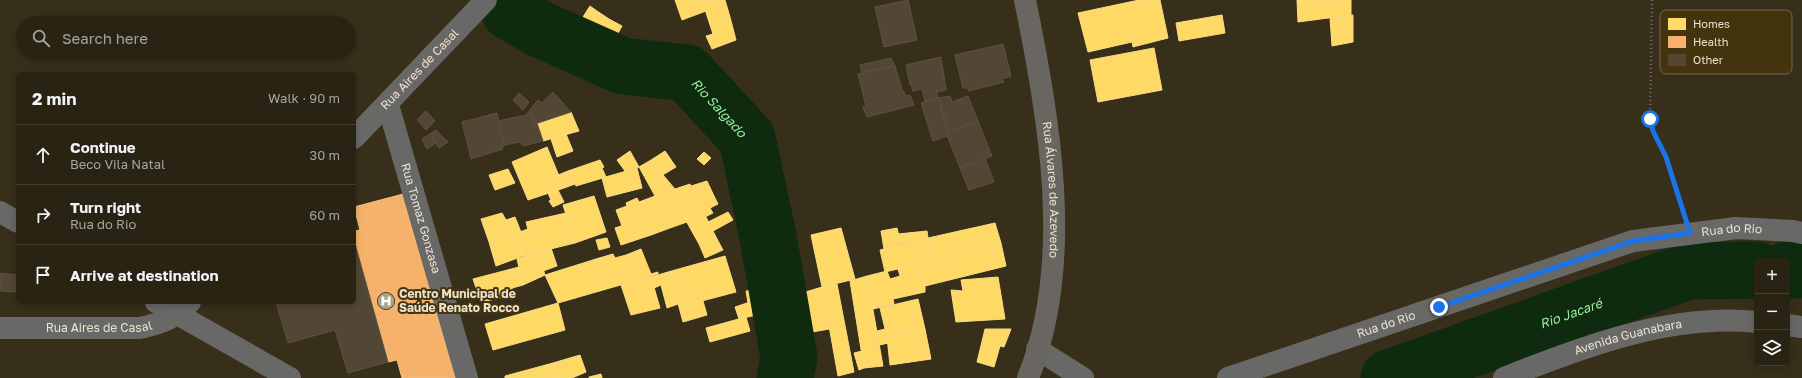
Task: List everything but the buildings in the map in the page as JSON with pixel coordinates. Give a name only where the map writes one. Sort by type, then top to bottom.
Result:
[{"type":"main road","name":"Rua Álvares de Azevedo","points":[[1025,0],[1048,141],[1053,204],[1054,261],[1047,309],[1028,378]]},
{"type":"street","name":"Rua Aires de Casal","points":[[356,136],[388,105],[486,0]]},
{"type":"street","name":"Rua Tomaz Gonzasa","points":[[388,105],[467,378]]},
{"type":"street","points":[[0,212],[16,221]]},
{"type":"street","name":"Rua do Rio","points":[[1228,378],[1633,241],[1736,228],[1793,231],[1802,233]]},
{"type":"street","points":[[165,304],[184,308],[290,378]]},
{"type":"street","name":"Rua Aires de Casal","points":[[0,328],[140,328],[161,323],[184,308]]},
{"type":"street","name":"Avenida Guanabara","points":[[1504,378],[1616,337],[1677,325],[1737,320],[1754,322]]},
{"type":"street","points":[[1790,325],[1802,327]]},
{"type":"street","points":[[1037,349],[1084,378]]},
{"type":"path","points":[[1652,0],[1650,119],[1653,131],[1666,157],[1690,233]]},
{"type":"waterway","name":"Rio Salgado","points":[[510,12],[540,29],[623,66],[687,73],[747,138],[768,237],[789,357],[785,378]]},
{"type":"waterway","name":"Rio Jacaré","points":[[1389,378],[1689,271],[1754,270]]},
{"type":"waterway","name":"Rio Jacaré","points":[[1790,270],[1802,270]]},
{"type":"place","name":"Centro Municipal de Saúde Renato Rocco","points":[[386,301]]},
{"type":"route","points":[[1439,307],[1633,241],[1690,233],[1666,157],[1653,131],[1650,119]]}]
